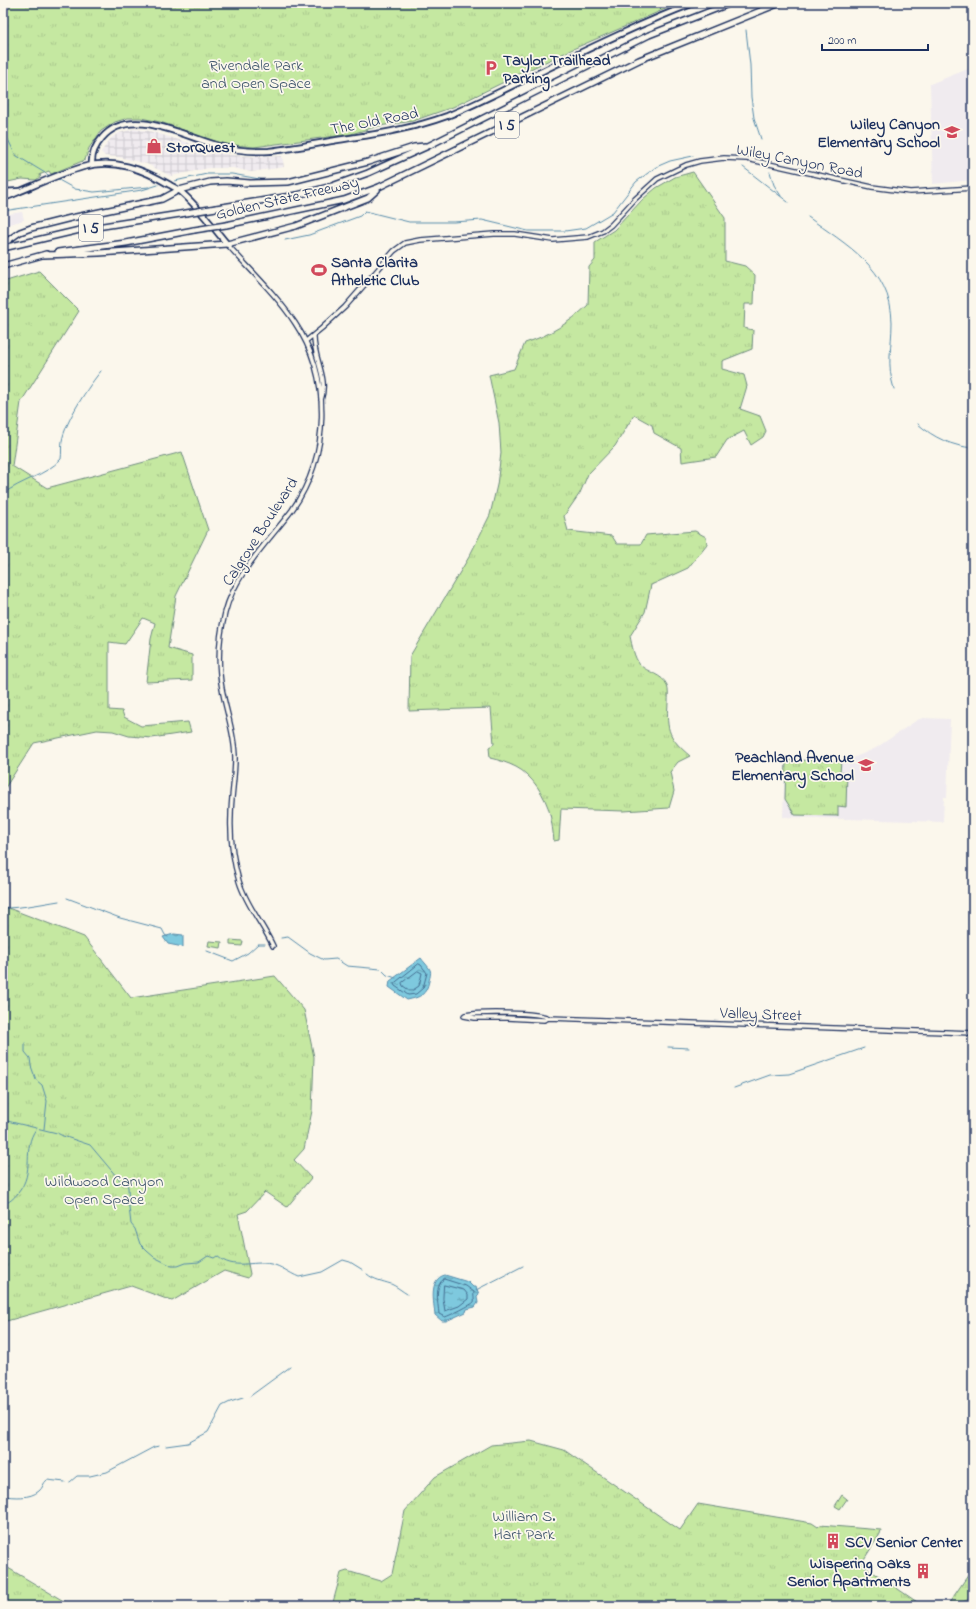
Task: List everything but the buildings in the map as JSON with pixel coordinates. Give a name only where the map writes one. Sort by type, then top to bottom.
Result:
[{"type":"highway","name":"Golden State Freeway","points":[[3,248],[84,229],[297,194],[332,186],[368,173],[428,146],[649,35],[731,3]]},
{"type":"highway","name":"Golden State Freeway","points":[[3,266],[43,255],[226,225],[344,200],[379,187],[639,60],[780,3]]},
{"type":"highway","points":[[3,244],[20,232],[31,228],[162,198],[179,190],[218,181],[250,183],[288,182],[368,162],[414,147],[428,146]]},
{"type":"highway","points":[[43,255],[99,253],[227,244],[296,226],[368,198],[379,187]]},
{"type":"main road","name":"The Old Road","points":[[92,165],[91,158],[93,151],[103,136],[117,127],[138,122],[154,125],[226,147],[261,151],[379,134],[424,124],[484,99],[629,29],[694,3]]},
{"type":"main road","name":"Calgrove Boulevard","points":[[92,165],[112,164],[136,168],[156,176],[179,190],[196,206],[227,244]]},
{"type":"main road","points":[[3,198],[63,174],[92,165]]},
{"type":"main road","points":[[3,192],[20,191]]},
{"type":"street","name":"Wiley Canyon Road","points":[[306,341],[353,298],[394,251],[405,243],[420,240],[494,234],[515,234],[553,240],[588,237],[603,231],[611,225],[635,199],[657,179],[681,167],[700,161],[724,158],[746,159],[872,187],[910,192],[973,188]]},
{"type":"street","name":"Calgrove Boulevard","points":[[227,244],[276,299],[295,323],[306,341],[316,370],[321,402],[322,423],[320,441],[316,459],[304,491],[284,521],[236,583],[225,611],[219,651],[220,675],[233,739],[235,758],[230,816],[231,843],[239,882],[248,903],[273,946]]},
{"type":"street","points":[[314,335],[314,349],[323,380],[324,391],[321,402]]},
{"type":"street","name":"Valley Street","points":[[549,1018],[544,1015],[475,1013],[464,1016],[475,1018],[544,1020],[549,1018],[973,1033]]},
{"type":"shaded area","name":"Wiley Canyon Elementary School","points":[[973,67],[973,180],[933,184],[930,84]]},
{"type":"shaded area","points":[[134,129],[149,131],[230,155],[263,157],[282,156],[284,167],[251,172],[233,168],[209,168],[171,176],[147,164],[119,157],[105,156],[101,152],[111,138],[119,133]]},
{"type":"shaded area","points":[[22,212],[24,220],[3,226],[3,215]]},
{"type":"shaded area","name":"Peachland Avenue Elementary School","points":[[923,718],[950,719],[947,797],[944,797],[943,822],[783,817],[785,759],[853,758],[876,748],[917,720]]},
{"type":"green space","name":"Rivendale Park and Open Space","points":[[3,3],[679,3],[524,72],[506,78],[506,81],[453,107],[413,121],[379,126],[351,134],[254,147],[224,144],[160,122],[141,118],[128,118],[115,122],[101,131],[89,148],[85,160],[51,174],[49,171],[39,175],[41,176],[36,180],[22,179],[3,183]]},
{"type":"green space","points":[[693,172],[725,218],[725,261],[745,266],[755,275],[754,304],[745,304],[744,328],[753,330],[752,349],[722,361],[722,369],[744,375],[747,386],[740,409],[760,416],[766,431],[763,437],[751,445],[744,431],[727,440],[716,457],[682,462],[681,448],[654,433],[652,425],[634,415],[615,446],[588,474],[580,493],[564,516],[568,531],[612,536],[617,544],[641,544],[646,535],[695,531],[706,537],[707,544],[688,568],[651,585],[645,612],[630,636],[632,647],[640,665],[659,676],[667,685],[668,721],[670,733],[677,744],[690,756],[678,762],[670,772],[674,791],[669,808],[624,811],[561,809],[559,840],[554,841],[548,807],[538,787],[528,775],[516,767],[490,758],[489,747],[494,744],[491,708],[409,711],[410,656],[469,557],[490,515],[497,485],[501,453],[499,423],[489,375],[514,369],[525,343],[559,328],[588,305],[589,267],[595,260],[595,242],[614,230],[643,199],[656,188],[675,177]]},
{"type":"green space","points":[[39,271],[79,311],[21,402],[12,466],[47,488],[182,452],[208,530],[176,596],[168,648],[192,655],[192,680],[146,682],[151,639],[155,623],[143,618],[125,644],[109,642],[109,710],[122,711],[124,717],[141,726],[188,722],[191,732],[152,738],[129,736],[113,731],[97,730],[34,743],[3,791],[3,282]]},
{"type":"green space","points":[[786,760],[841,761],[840,773],[847,773],[846,807],[838,806],[838,816],[795,815],[785,799]]},
{"type":"green space","name":"Wildwood Canyon Open Space","points":[[3,906],[84,937],[131,998],[275,976],[304,1010],[314,1057],[312,1111],[304,1149],[294,1160],[311,1178],[287,1207],[265,1192],[247,1211],[238,1214],[250,1274],[248,1278],[224,1271],[172,1301],[131,1286],[3,1322]]},
{"type":"green space","points":[[230,940],[243,941],[242,946],[230,945]]},
{"type":"green space","points":[[209,941],[222,942],[221,948],[208,946]]},
{"type":"green space","name":"William S. Hart Park","points":[[531,1441],[564,1450],[680,1530],[698,1504],[812,1523],[818,1527],[820,1525],[881,1530],[861,1564],[923,1606],[332,1606],[341,1573],[347,1571],[381,1581],[392,1574],[405,1511],[435,1477],[491,1445]]},
{"type":"green space","points":[[842,1495],[847,1499],[840,1509],[835,1506]]},
{"type":"green space","points":[[3,1565],[72,1606],[3,1606]]},
{"type":"green space","points":[[971,1571],[973,1571],[973,1597],[955,1606],[947,1606]]},
{"type":"water","points":[[174,934],[183,935],[183,947],[168,944],[163,937]]},
{"type":"water","points":[[421,958],[430,971],[428,986],[422,995],[407,1000],[389,987],[390,981]]},
{"type":"water","points":[[445,1275],[468,1282],[473,1287],[476,1287],[479,1294],[477,1296],[478,1303],[475,1307],[467,1309],[466,1312],[446,1321],[442,1321],[435,1315],[433,1292],[436,1281]]},
{"type":"waterway","points":[[746,30],[750,65],[751,97],[754,118],[761,139]]},
{"type":"waterway","points":[[3,129],[17,156],[50,176]]},
{"type":"waterway","points":[[285,240],[309,235],[360,216],[365,211],[409,222],[454,222],[482,220],[528,231],[565,231],[586,228],[613,212],[636,182],[656,167],[670,161],[693,156]]},
{"type":"waterway","points":[[743,167],[788,202]]},
{"type":"waterway","points":[[770,172],[774,185],[781,196]]},
{"type":"waterway","points":[[175,181],[207,174],[232,174],[265,180]]},
{"type":"waterway","points":[[55,178],[75,189],[94,192],[149,187]]},
{"type":"waterway","points":[[3,211],[142,190],[158,185]]},
{"type":"waterway","points":[[808,217],[851,248],[875,272],[884,287],[890,303],[892,322],[890,371],[894,389]]},
{"type":"waterway","points":[[3,494],[17,485],[48,470],[61,459],[62,441],[72,414],[90,385],[101,371]]},
{"type":"waterway","points":[[918,424],[937,437],[951,443],[973,448]]},
{"type":"waterway","points":[[67,898],[120,918],[162,929],[168,937]]},
{"type":"waterway","points":[[3,908],[24,907],[59,901]]},
{"type":"waterway","points":[[281,938],[288,937],[310,953],[324,960],[336,959],[347,966],[381,969],[387,975],[396,978]]},
{"type":"waterway","points":[[207,951],[233,961],[248,953],[258,944],[265,944]]},
{"type":"waterway","points":[[25,1043],[25,1052],[30,1058],[36,1080],[42,1085],[47,1101],[44,1129]]},
{"type":"waterway","points":[[668,1047],[689,1048]]},
{"type":"waterway","points":[[734,1088],[770,1075],[789,1074],[864,1048]]},
{"type":"waterway","points":[[3,1120],[57,1133],[90,1145],[122,1183],[126,1182],[128,1187],[131,1224],[135,1229],[140,1244],[154,1257],[172,1266],[199,1262],[208,1256],[214,1258],[217,1256],[230,1263],[271,1264],[299,1277],[322,1272],[343,1260],[350,1262],[363,1270]]},
{"type":"waterway","points":[[3,1204],[7,1203],[13,1198],[23,1185],[28,1169],[29,1145],[36,1129]]},
{"type":"waterway","points":[[476,1290],[523,1266]]},
{"type":"waterway","points":[[367,1274],[375,1279],[393,1285],[407,1294]]},
{"type":"waterway","points":[[249,1397],[290,1367]]},
{"type":"waterway","points":[[166,1446],[188,1443],[208,1432],[222,1406],[243,1398]]},
{"type":"waterway","points":[[70,1482],[77,1476],[90,1476],[107,1472],[154,1447],[159,1446]]},
{"type":"waterway","points":[[3,1496],[22,1497],[35,1494],[47,1480],[65,1482]]},
{"type":"place","name":"Taylor Trailhead Parking","points":[[491,68]]},
{"type":"place","name":"Wiley Canyon Elementary School","points":[[952,132]]},
{"type":"place","name":"StorQuest","points":[[154,146]]},
{"type":"place","name":"Santa Clarita Atheletic Club","points":[[319,270]]},
{"type":"place","name":"Peachland Avenue Elementary School","points":[[866,765]]},
{"type":"place","name":"SCV Senior Center","points":[[833,1541]]},
{"type":"place","name":"Wispering Oaks Senior Apartments","points":[[923,1571]]}]
